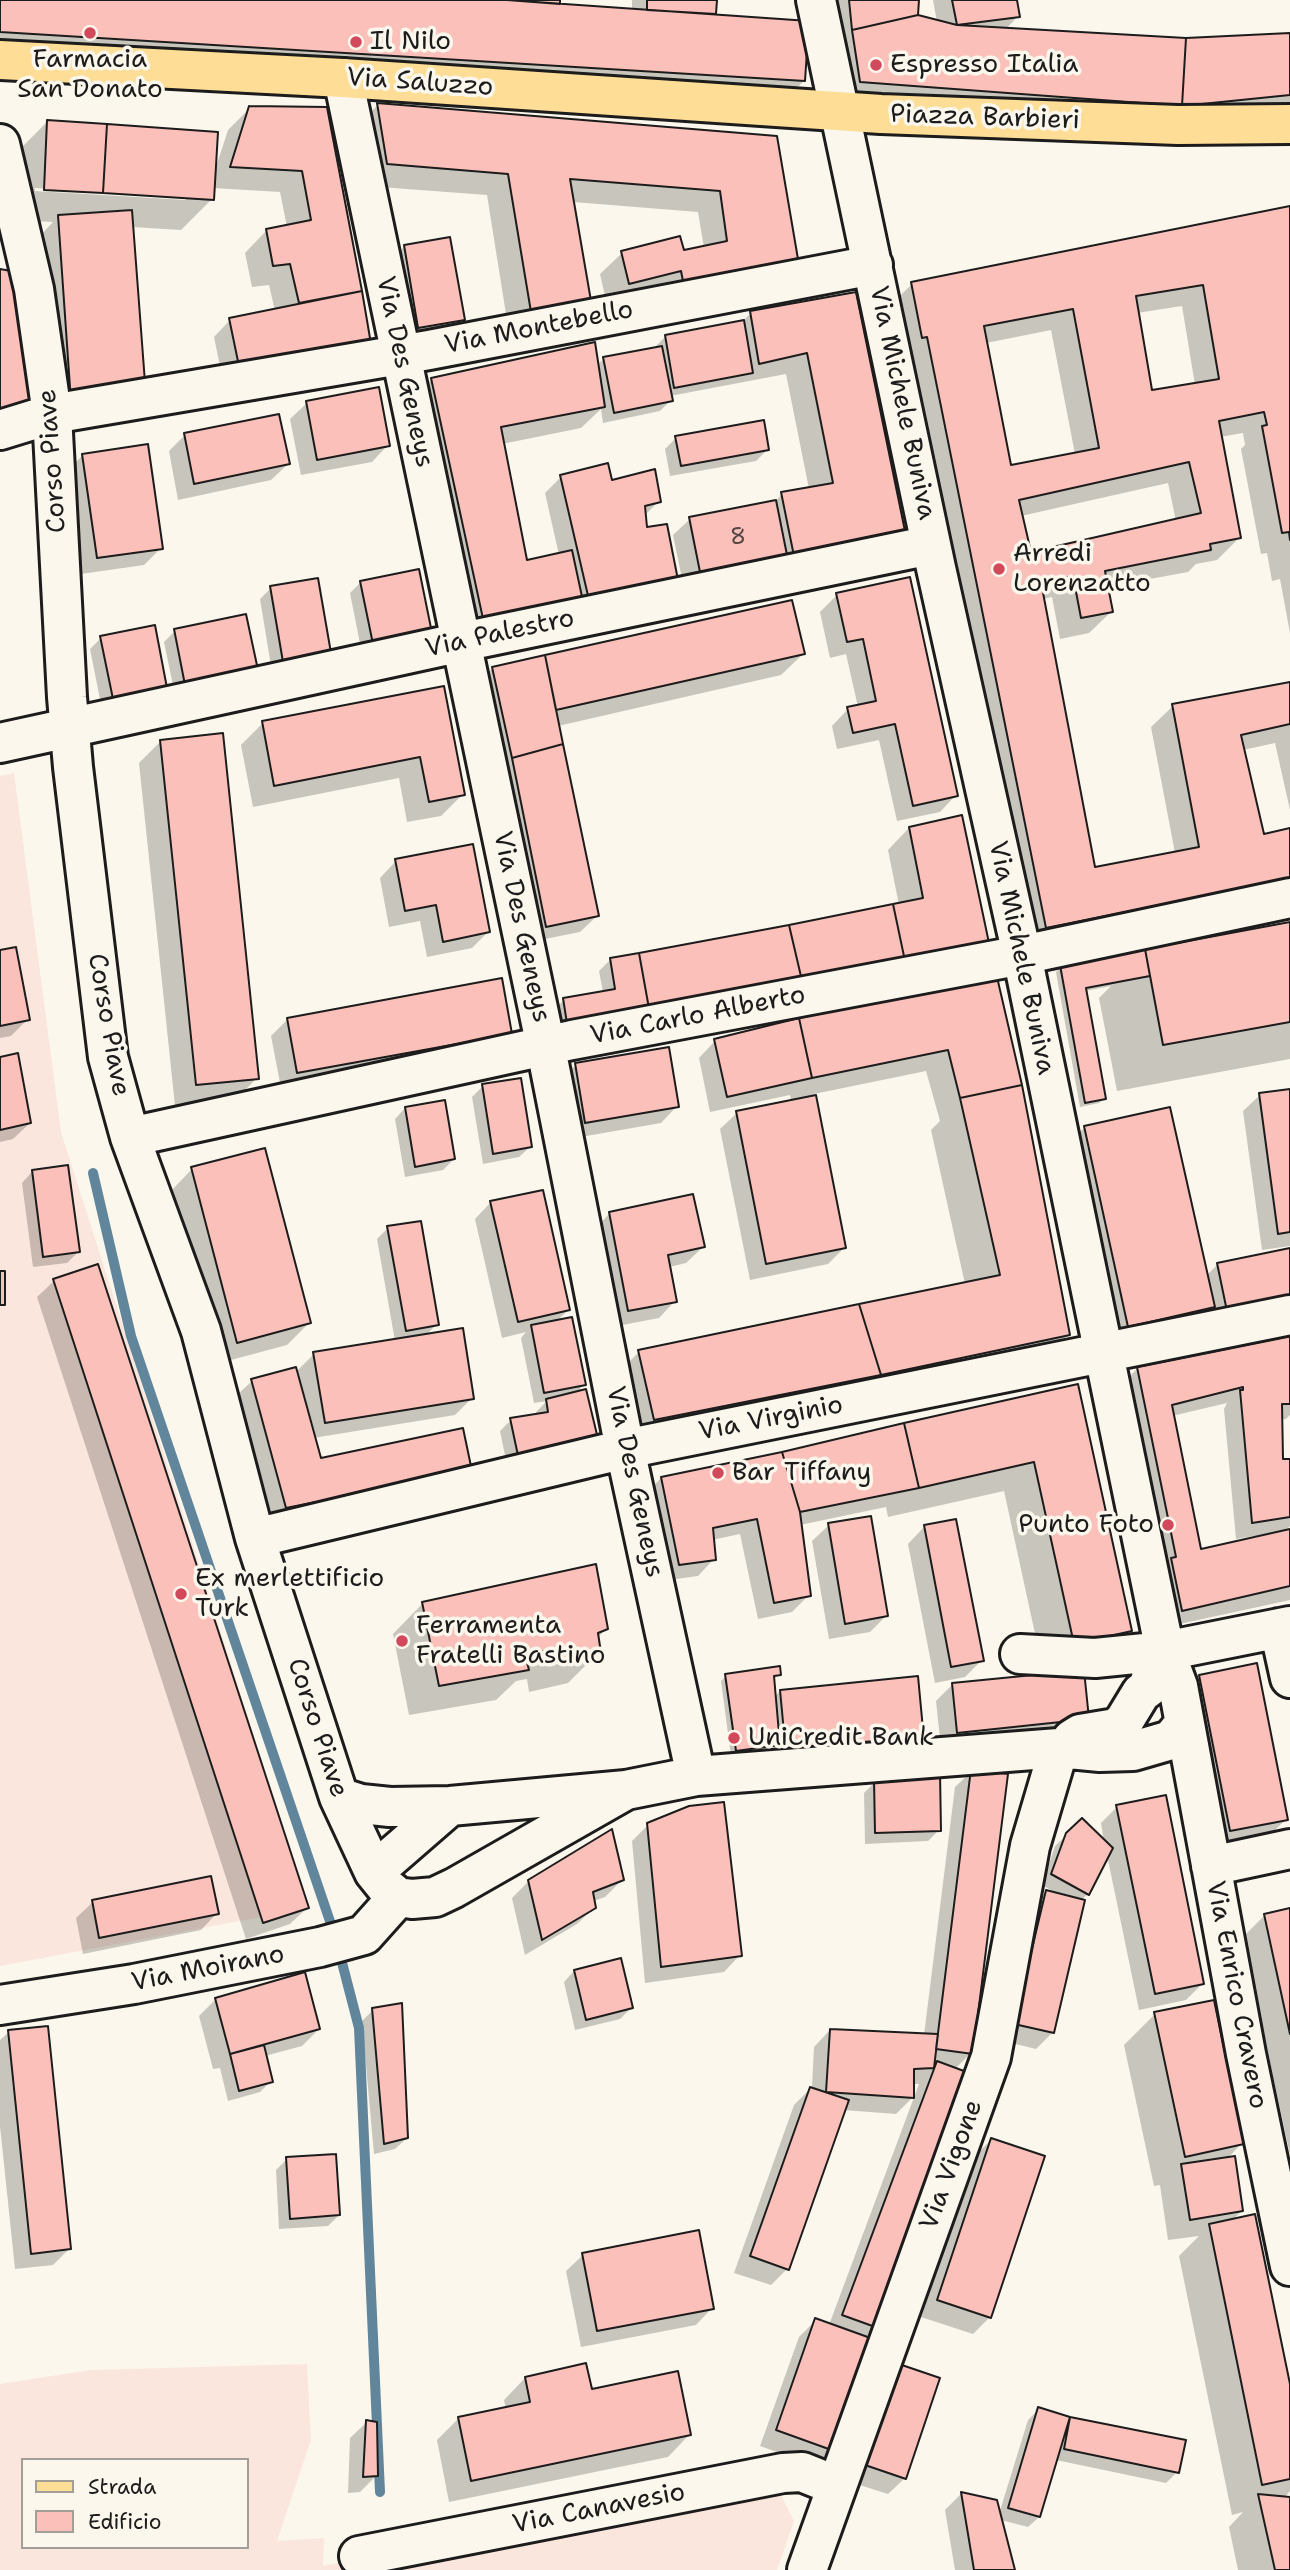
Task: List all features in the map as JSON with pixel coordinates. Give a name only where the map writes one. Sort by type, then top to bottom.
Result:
[{"type":"main road","name":"Via Saluzzo","points":[[0,60],[343,78],[839,110]]},
{"type":"main road","name":"Piazza Barbieri","points":[[839,110],[881,114],[1178,125],[1290,124]]},
{"type":"street","points":[[816,0],[873,265]]},
{"type":"street","name":"Via Des Geneys","points":[[343,78],[546,1045],[625,1448],[696,1776]]},
{"type":"street","name":"Corso Piave","points":[[0,144],[34,289],[52,414],[69,727],[108,1057],[130,1137],[201,1331],[255,1538],[339,1797],[386,1884]]},
{"type":"street","name":"Via Montebello","points":[[0,429],[52,414],[400,355],[873,265]]},
{"type":"street","name":"Via Michele Buniva","points":[[873,265],[931,545],[1022,955],[1165,1651],[1178,1686],[1184,1724]]},
{"type":"street","name":"Via Palestro","points":[[0,743],[462,642],[931,545]]},
{"type":"street","name":"Via Carlo Alberto","points":[[130,1137],[546,1045],[1022,955],[1290,898]]},
{"type":"street","name":"Via Virginio","points":[[255,1538],[625,1448],[1290,1315]]},
{"type":"street","points":[[1020,1654],[1095,1658],[1165,1651],[1284,1627],[1290,1678]]},
{"type":"street","points":[[1059,1748],[1080,1734],[1116,1728],[1141,1693],[1149,1687],[1155,1658],[1165,1651]]},
{"type":"street","points":[[339,1797],[361,1804],[390,1807],[450,1806],[626,1790],[696,1776],[1059,1748],[1100,1752],[1133,1751],[1171,1740],[1184,1724],[1129,1713]]},
{"type":"street","name":"Via Enrico Cravero","points":[[1184,1724],[1290,2266]]},
{"type":"street","name":"Via Vigone","points":[[807,2570],[991,2057],[1030,1846],[1059,1748]]},
{"type":"street","points":[[386,1884],[412,1899],[435,1897],[626,1790]]},
{"type":"street","name":"Via Moirano","points":[[0,2005],[134,1984],[320,1947],[364,1935],[386,1884],[450,1806]]},
{"type":"street","points":[[1212,1866],[1290,1849]]},
{"type":"street","name":"Via Canavesio","points":[[359,2556],[783,2473],[802,2472],[837,2486]]},
{"type":"shaded area","points":[[14,773],[61,1132],[309,1908],[0,1966],[0,776]]},
{"type":"shaded area","points":[[307,2364],[311,2440],[277,2541],[324,2538],[323,2566],[756,2478],[780,2493],[794,2521],[777,2570],[0,2570],[0,2384],[91,2370]]},
{"type":"building","points":[[0,0],[507,0],[809,21],[805,81],[0,32]]},
{"type":"building","points":[[507,0],[560,0],[560,4]]},
{"type":"building","points":[[647,0],[717,0],[716,14],[647,10]]},
{"type":"building","points":[[849,0],[919,0],[918,15],[852,30]]},
{"type":"building","points":[[952,0],[1017,0],[1020,17],[957,25]]},
{"type":"building","points":[[918,15],[957,25],[1186,38],[1182,106],[860,82],[852,30]]},
{"type":"building","points":[[1290,33],[1290,95],[1182,106],[1186,38]]},
{"type":"building","points":[[377,103],[777,136],[799,265],[684,286],[681,271],[629,284],[621,251],[680,236],[684,250],[727,241],[720,191],[570,179],[591,301],[531,312],[508,174],[387,164]]},
{"type":"building","points":[[249,106],[327,107],[362,291],[299,303],[290,264],[273,266],[266,229],[311,220],[302,171],[230,167]]},
{"type":"building","points":[[47,120],[107,124],[103,193],[44,190]]},
{"type":"building","points":[[107,124],[218,132],[214,200],[103,193]]},
{"type":"building","points":[[1290,206],[1290,540],[1289,532],[1282,533],[1262,426],[1267,425],[1264,412],[1219,421],[1241,538],[1210,544],[1211,550],[1105,571],[1113,612],[1081,618],[1073,576],[1041,582],[1095,867],[1199,847],[1172,704],[1290,682],[1290,724],[1241,735],[1264,834],[1290,828],[1290,879],[1046,928],[927,337],[922,338],[911,282]],"holes":[[[1203,285],[1219,379],[1152,390],[1136,296]],[[1073,309],[1099,448],[1011,465],[984,326]],[[1189,462],[1201,513],[1031,552],[1019,500]]]},
{"type":"building","points":[[132,210],[146,396],[71,402],[58,215]]},
{"type":"building","points":[[450,237],[465,320],[418,328],[404,245]]},
{"type":"building","points":[[0,269],[11,271],[32,407],[0,421]]},
{"type":"building","points":[[362,291],[371,344],[240,371],[229,318]]},
{"type":"building","points":[[856,292],[906,536],[795,561],[781,492],[833,483],[807,353],[759,364],[750,311]]},
{"type":"building","points":[[744,320],[753,373],[674,388],[665,335]]},
{"type":"building","points":[[595,342],[605,407],[501,427],[527,560],[572,550],[584,606],[485,628],[431,378]]},
{"type":"building","points":[[662,346],[673,401],[614,413],[603,357]]},
{"type":"building","points":[[379,387],[390,446],[317,460],[306,401]]},
{"type":"building","points":[[279,414],[290,464],[194,484],[184,433]]},
{"type":"building","points":[[764,420],[769,450],[681,466],[675,436]]},
{"type":"building","points":[[148,444],[163,549],[97,558],[82,454]]},
{"type":"building","points":[[608,463],[612,480],[655,469],[661,502],[645,506],[647,527],[667,524],[678,580],[589,600],[560,475]]},
{"type":"building","points":[[776,500],[788,560],[701,577],[689,517]]},
{"type":"building","points":[[419,569],[432,633],[373,644],[360,581]]},
{"type":"building","points":[[910,577],[958,796],[913,806],[895,724],[853,733],[847,707],[876,701],[863,639],[847,642],[836,593]]},
{"type":"building","points":[[318,578],[331,653],[283,662],[270,586]]},
{"type":"building","points":[[792,600],[805,654],[556,710],[545,655]]},
{"type":"building","points":[[246,614],[258,670],[185,685],[174,629]]},
{"type":"building","points":[[155,625],[167,688],[113,699],[100,636]]},
{"type":"building","points":[[545,655],[563,744],[512,758],[492,667]]},
{"type":"building","points":[[444,686],[465,795],[429,802],[420,757],[274,786],[262,721]]},
{"type":"building","points":[[223,733],[259,1079],[196,1085],[160,740]]},
{"type":"building","points":[[563,744],[599,916],[546,927],[512,758]]},
{"type":"building","points":[[962,815],[989,943],[905,961],[893,904],[923,898],[909,827]]},
{"type":"building","points":[[473,844],[490,932],[443,942],[436,905],[405,911],[395,859]]},
{"type":"building","points":[[893,904],[905,961],[803,985],[789,925]]},
{"type":"building","points":[[1290,922],[1290,1022],[1163,1045],[1145,949]]},
{"type":"building","points":[[789,925],[803,985],[650,1014],[639,953]]},
{"type":"building","points":[[16,947],[30,1020],[0,1026],[0,950]]},
{"type":"building","points":[[1145,949],[1150,976],[1086,988],[1106,1099],[1085,1103],[1060,965]]},
{"type":"building","points":[[639,953],[650,1014],[568,1030],[563,998],[615,989],[610,958]]},
{"type":"building","points":[[997,977],[1022,1085],[960,1098],[948,1050],[812,1078],[799,1018]]},
{"type":"building","points":[[502,978],[512,1034],[297,1073],[287,1018]]},
{"type":"building","points":[[799,1018],[812,1078],[727,1097],[714,1039]]},
{"type":"building","points":[[669,1047],[679,1107],[585,1123],[575,1063]]},
{"type":"building","points":[[18,1053],[31,1123],[0,1130],[0,1057]]},
{"type":"building","points":[[521,1078],[532,1147],[493,1154],[482,1084]]},
{"type":"building","points":[[1022,1085],[1070,1335],[881,1375],[859,1304],[1000,1275],[960,1098]]},
{"type":"building","points":[[1290,1089],[1290,1232],[1278,1234],[1259,1093]]},
{"type":"building","points":[[816,1095],[846,1248],[766,1264],[736,1111]]},
{"type":"building","points":[[445,1100],[455,1159],[415,1167],[405,1107]]},
{"type":"building","points":[[1170,1107],[1215,1307],[1128,1327],[1084,1126]]},
{"type":"building","points":[[265,1148],[311,1323],[237,1343],[191,1167]]},
{"type":"building","points":[[68,1165],[80,1252],[43,1257],[32,1170]]},
{"type":"building","points":[[543,1190],[570,1310],[518,1322],[490,1201]]},
{"type":"building","points":[[693,1194],[705,1247],[668,1255],[677,1302],[628,1311],[609,1212]]},
{"type":"building","points":[[421,1221],[439,1325],[406,1331],[387,1226]]},
{"type":"building","points":[[1290,1248],[1290,1303],[1228,1316],[1217,1263]]},
{"type":"building","name":"Ex merlettificio Turk","points":[[98,1264],[309,1908],[263,1923],[53,1279]]},
{"type":"building","points":[[0,1271],[5,1271],[5,1305],[0,1305]]},
{"type":"building","points":[[859,1304],[881,1375],[654,1420],[638,1350]]},
{"type":"building","points":[[572,1317],[586,1385],[544,1393],[531,1325]]},
{"type":"building","points":[[463,1328],[474,1399],[325,1423],[313,1352]]},
{"type":"building","points":[[1290,1336],[1290,1404],[1282,1404],[1283,1459],[1290,1459],[1290,1517],[1252,1523],[1240,1390],[1243,1390],[1243,1387],[1172,1405],[1201,1549],[1290,1529],[1290,1586],[1182,1611],[1171,1558],[1176,1557],[1137,1367]]},
{"type":"building","points":[[296,1367],[321,1458],[463,1428],[472,1471],[286,1508],[251,1379]]},
{"type":"building","points":[[1078,1384],[1132,1631],[1074,1644],[1034,1462],[919,1488],[904,1423]]},
{"type":"building","points":[[586,1389],[599,1443],[520,1465],[510,1418],[548,1412],[546,1399]]},
{"type":"building","points":[[904,1423],[919,1488],[800,1512],[782,1452]]},
{"type":"building","points":[[782,1452],[800,1512],[811,1596],[774,1603],[757,1519],[713,1528],[716,1560],[679,1565],[661,1477]]},
{"type":"building","points":[[871,1516],[888,1616],[845,1624],[828,1523]]},
{"type":"building","points":[[956,1519],[984,1661],[951,1667],[924,1525]]},
{"type":"building","points":[[596,1564],[608,1629],[598,1633],[601,1653],[560,1662],[557,1649],[525,1654],[529,1670],[439,1686],[422,1602]]},
{"type":"building","points":[[1257,1663],[1288,1820],[1230,1831],[1199,1675]]},
{"type":"building","points":[[780,1666],[781,1675],[774,1676],[780,1745],[736,1751],[725,1674]]},
{"type":"building","points":[[1084,1670],[1089,1719],[957,1733],[952,1683]]},
{"type":"building","points":[[918,1676],[924,1740],[786,1754],[780,1690]]},
{"type":"building","points":[[971,1769],[1008,1774],[973,2054],[936,2049]]},
{"type":"building","points":[[940,1773],[941,1831],[875,1833],[874,1780]]},
{"type":"building","points":[[1166,1795],[1204,1984],[1155,1994],[1116,1805]]},
{"type":"building","points":[[724,1802],[742,1956],[661,1967],[647,1823],[689,1806]]},
{"type":"building","points":[[1082,1818],[1113,1848],[1089,1895],[1051,1874],[1066,1833]]},
{"type":"building","points":[[612,1829],[624,1880],[593,1892],[596,1908],[542,1940],[528,1880]]},
{"type":"building","points":[[211,1876],[219,1914],[99,1938],[92,1900]]},
{"type":"building","points":[[1046,1890],[1085,1900],[1054,2033],[1014,2024]]},
{"type":"building","points":[[1290,1908],[1290,2034],[1264,1914]]},
{"type":"building","points":[[621,1958],[633,2008],[586,2020],[574,1970]]},
{"type":"building","points":[[305,1972],[320,2029],[230,2054],[215,1998]]},
{"type":"building","points":[[1214,2000],[1244,2144],[1185,2157],[1154,2012]]},
{"type":"building","points":[[402,2003],[408,2138],[384,2144],[372,2008]]},
{"type":"building","points":[[48,2026],[71,2249],[31,2254],[8,2030]]},
{"type":"building","points":[[830,2029],[938,2034],[934,2068],[914,2069],[914,2098],[826,2092]]},
{"type":"building","points":[[264,2045],[273,2082],[239,2091],[230,2054]]},
{"type":"building","points":[[937,2061],[972,2074],[878,2328],[842,2315]]},
{"type":"building","points":[[810,2087],[849,2100],[789,2270],[750,2256]]},
{"type":"building","points":[[991,2138],[1045,2156],[991,2318],[937,2300]]},
{"type":"building","points":[[336,2154],[340,2215],[290,2219],[286,2157]]},
{"type":"building","points":[[1235,2156],[1243,2211],[1190,2220],[1181,2164]]},
{"type":"building","points":[[1255,2214],[1290,2384],[1290,2479],[1262,2485],[1209,2224]]},
{"type":"building","points":[[699,2230],[714,2309],[597,2331],[582,2253]]},
{"type":"building","points":[[815,2318],[876,2340],[837,2452],[776,2430]]},
{"type":"building","points":[[586,2363],[592,2389],[678,2371],[691,2435],[471,2481],[458,2417],[530,2402],[525,2377]]},
{"type":"building","points":[[896,2363],[940,2378],[906,2479],[862,2464]]},
{"type":"building","points":[[1038,2407],[1070,2417],[1040,2517],[1008,2508]]},
{"type":"building","points":[[1070,2417],[1186,2440],[1179,2473],[1064,2449]]},
{"type":"building","points":[[366,2420],[377,2422],[378,2476],[363,2477]]},
{"type":"building","points":[[961,2492],[997,2500],[1015,2570],[974,2570]]},
{"type":"building","points":[[1258,2494],[1290,2497],[1290,2570],[1275,2570]]},
{"type":"waterway","points":[[93,1173],[131,1336],[335,1936]]},
{"type":"waterway","points":[[339,1951],[359,2028],[380,2492]]},
{"type":"place","name":"Farmacia San Donato","points":[[90,33]]},
{"type":"place","name":"Il Nilo","points":[[356,42]]},
{"type":"place","name":"Espresso Italia","points":[[876,65]]},
{"type":"place","name":"Arredi Lorenzatto","points":[[999,569]]},
{"type":"place","name":"Bar Tiffany","points":[[718,1473]]},
{"type":"place","name":"Punto Foto","points":[[1168,1525]]},
{"type":"place","name":"Ex merlettificio Turk","points":[[181,1594]]},
{"type":"place","name":"Ferramenta Fratelli Bastino","points":[[402,1641]]},
{"type":"place","name":"UniCredit Bank","points":[[734,1738]]}]
